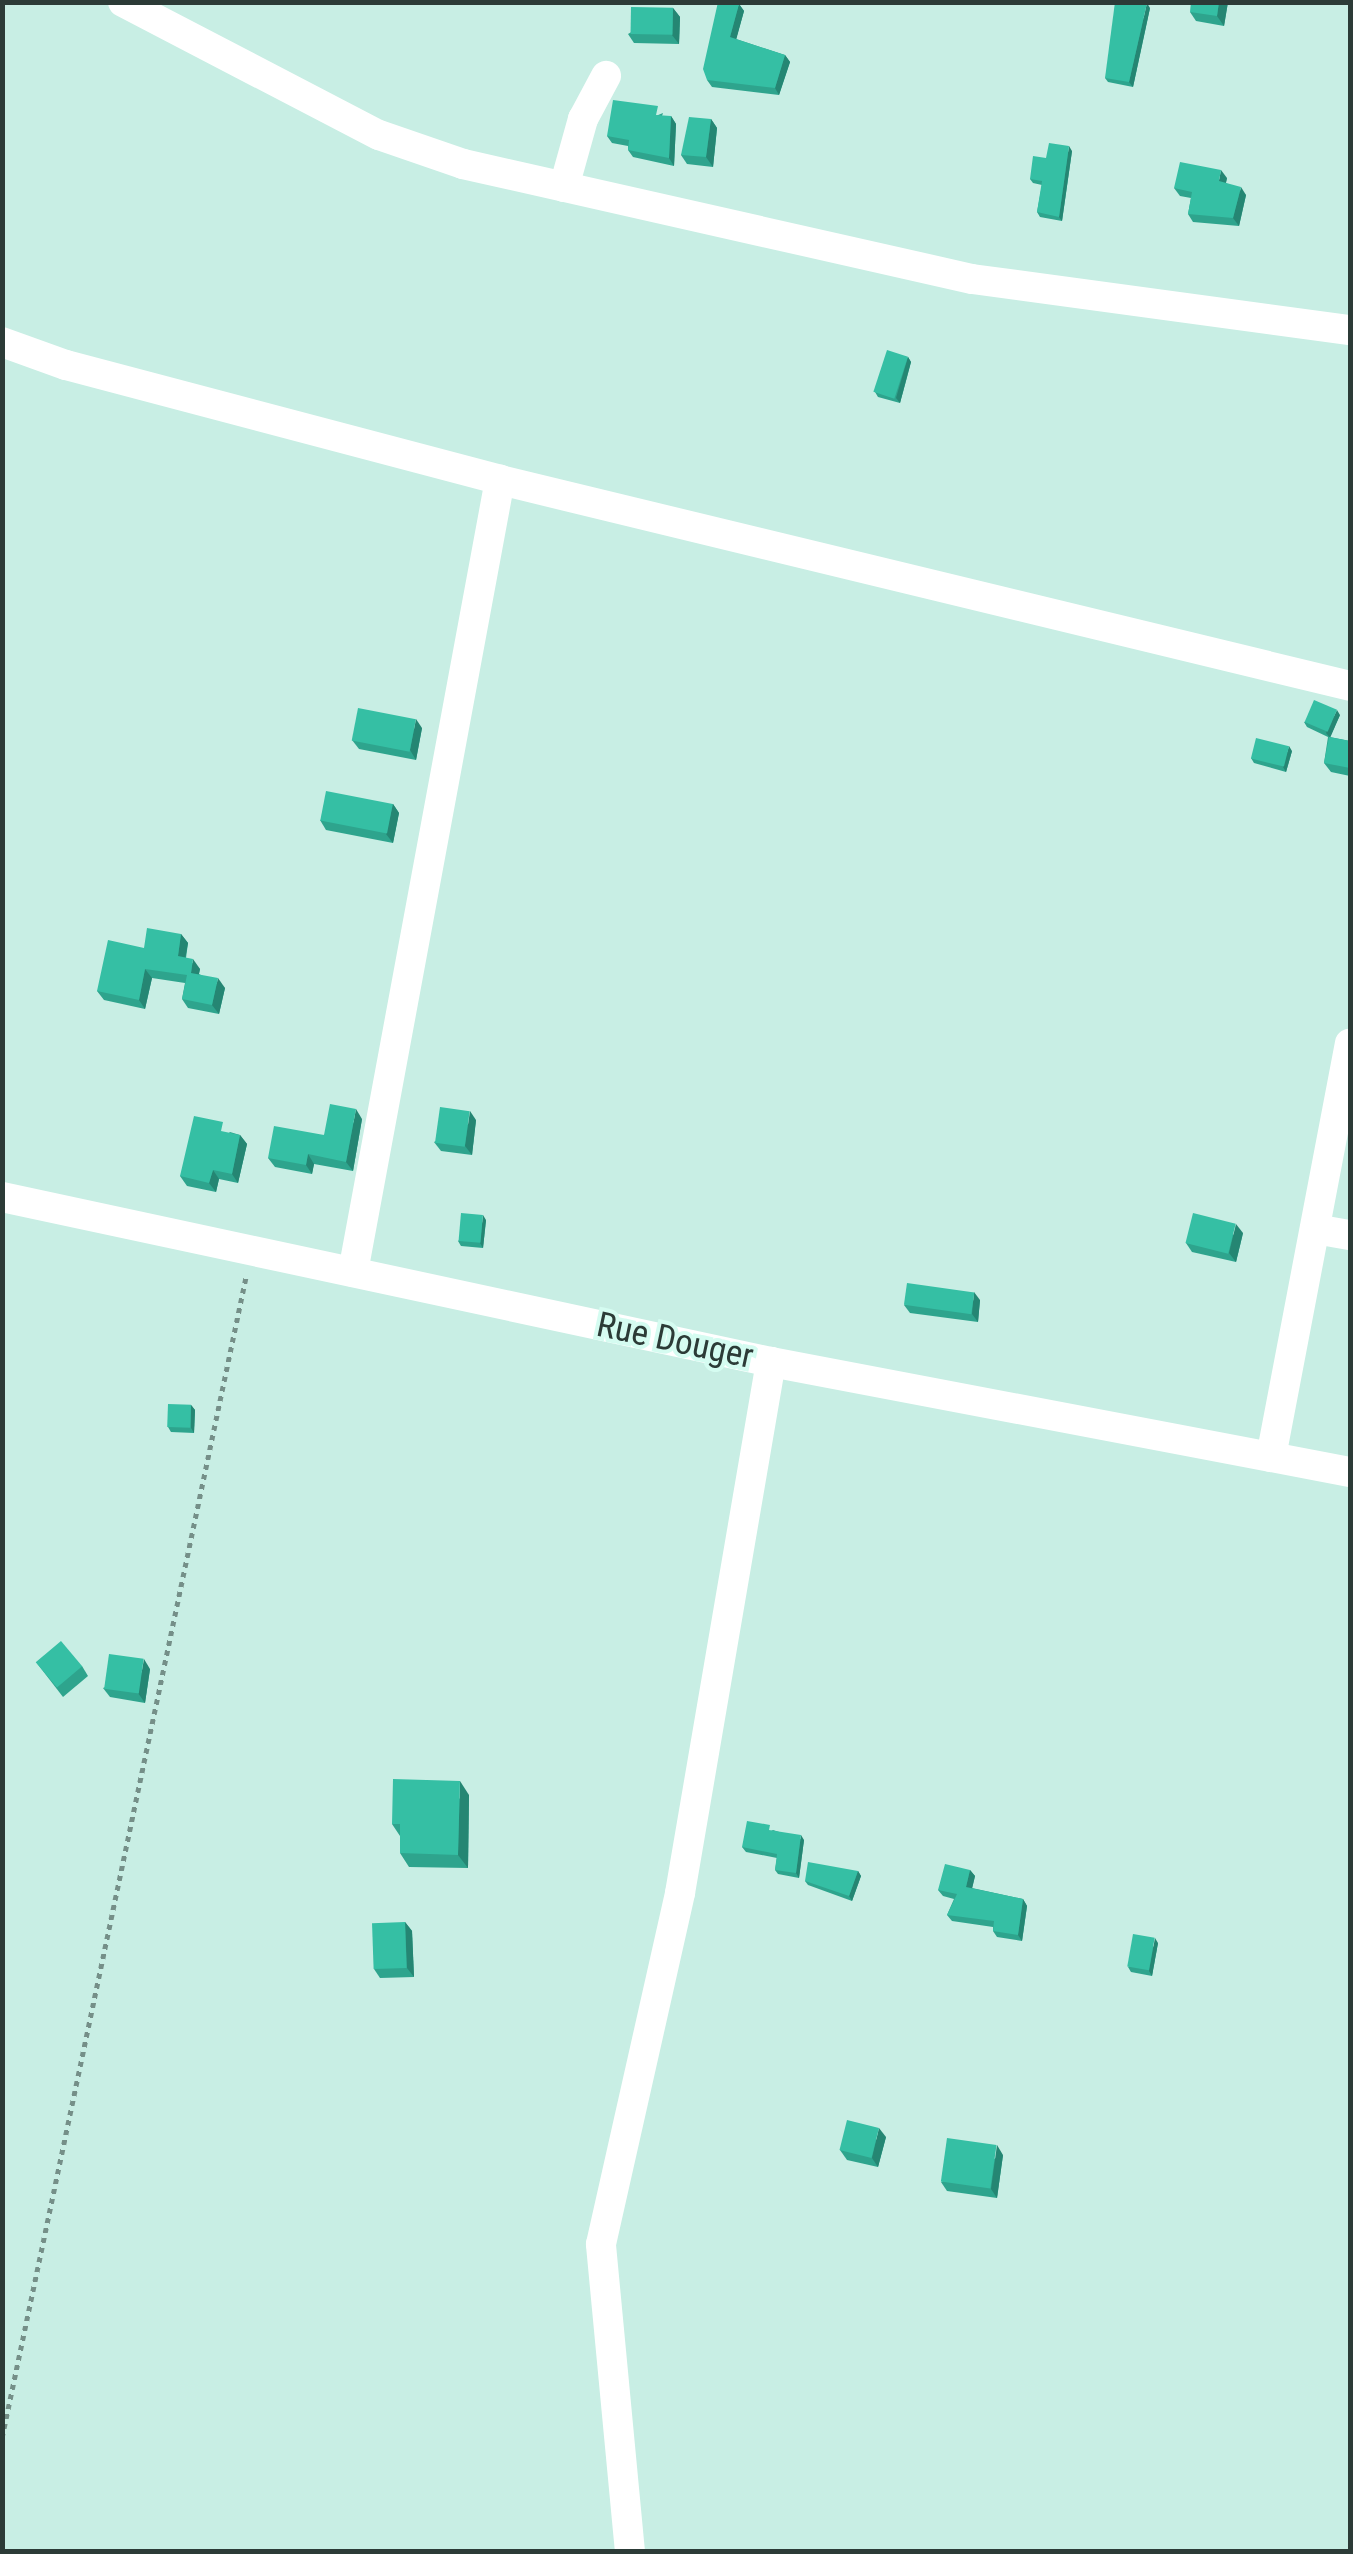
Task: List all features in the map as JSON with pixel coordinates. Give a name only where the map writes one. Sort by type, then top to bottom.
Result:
[{"type":"street","points":[[123,2],[379,136],[564,187],[972,280],[1350,330]]},
{"type":"street","points":[[564,187],[583,118],[606,76]]},
{"type":"street","points":[[2,342],[66,365],[500,480],[1350,686]]},
{"type":"street","points":[[354,1272],[500,480]]},
{"type":"street","points":[[1271,1457],[1350,1043]]},
{"type":"street","name":"Rue Douger","points":[[2,1197],[771,1362],[1350,1472]]},
{"type":"street","points":[[1314,1229],[1350,1235]]},
{"type":"street","points":[[630,2552],[601,2244],[680,1893],[771,1362]]},
{"type":"path","points":[[2,2438],[252,1250]]},
{"type":"building","points":[[718,2],[739,4],[730,37],[785,55],[775,88],[707,80],[703,69]]},
{"type":"building","points":[[1115,2],[1147,3],[1129,82],[1105,78]]},
{"type":"building","points":[[1191,2],[1219,2],[1217,16],[1190,12]]},
{"type":"building","points":[[631,7],[673,8],[673,35],[631,34]]},
{"type":"building","points":[[613,100],[658,106],[656,115],[671,116],[669,158],[628,150],[629,140],[607,136]]},
{"type":"building","points":[[689,117],[711,119],[706,157],[681,155]]},
{"type":"building","points":[[1049,143],[1069,146],[1059,217],[1037,212],[1042,181],[1030,179],[1033,156],[1046,158]]},
{"type":"building","points":[[1180,162],[1221,170],[1219,181],[1241,187],[1233,218],[1188,214],[1192,192],[1174,188]]},
{"type":"building","points":[[887,350],[908,357],[894,399],[873,392]]},
{"type":"building","points":[[1314,700],[1337,710],[1328,732],[1305,722]]},
{"type":"building","points":[[358,708],[416,719],[410,752],[352,740]]},
{"type":"building","points":[[1329,737],[1350,741],[1350,768],[1324,763]]},
{"type":"building","points":[[1256,738],[1289,746],[1284,767],[1251,758]]},
{"type":"building","points":[[326,791],[393,804],[387,833],[320,820]]},
{"type":"building","points":[[147,928],[181,934],[178,956],[193,959],[191,973],[218,978],[212,1005],[182,999],[187,975],[145,969],[139,1000],[97,991],[108,940],[144,948]]},
{"type":"building","points":[[330,1104],[356,1109],[346,1162],[308,1154],[306,1165],[268,1158],[274,1126],[324,1135]]},
{"type":"building","points":[[440,1107],[470,1111],[465,1147],[435,1143]]},
{"type":"building","points":[[194,1116],[223,1122],[221,1131],[240,1135],[232,1174],[213,1170],[209,1183],[180,1176]]},
{"type":"building","points":[[461,1213],[483,1215],[480,1243],[459,1241]]},
{"type":"building","points":[[1193,1213],[1236,1224],[1228,1254],[1186,1243]]},
{"type":"building","points":[[907,1283],[974,1292],[971,1314],[904,1305]]},
{"type":"building","points":[[168,1404],[191,1405],[190,1428],[167,1427]]},
{"type":"building","points":[[61,1641],[82,1666],[57,1687],[36,1662]]},
{"type":"building","points":[[109,1654],[144,1659],[139,1694],[104,1689]]},
{"type":"building","points":[[393,1779],[460,1781],[458,1855],[400,1853],[400,1824],[392,1824]]},
{"type":"building","points":[[747,1821],[770,1825],[769,1830],[801,1835],[796,1873],[775,1870],[777,1854],[742,1847]]},
{"type":"building","points":[[808,1862],[858,1871],[849,1896],[805,1881]]},
{"type":"building","points":[[945,1864],[970,1870],[966,1887],[1023,1899],[1018,1935],[993,1931],[994,1921],[947,1915],[957,1894],[938,1890]]},
{"type":"building","points":[[405,1922],[407,1968],[374,1969],[372,1923]]},
{"type":"building","points":[[1133,1934],[1155,1938],[1149,1970],[1127,1966]]},
{"type":"building","points":[[847,2120],[879,2128],[872,2158],[840,2150]]},
{"type":"building","points":[[947,2138],[997,2145],[990,2189],[941,2182]]}]
